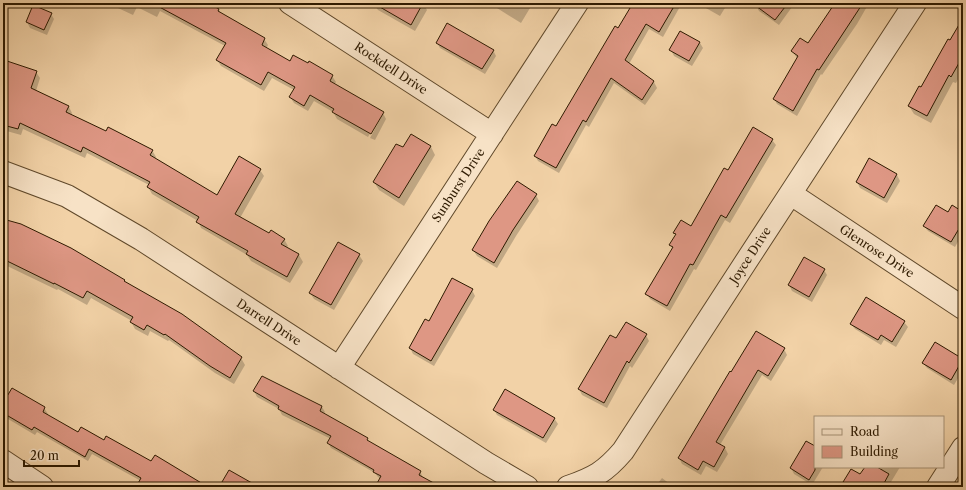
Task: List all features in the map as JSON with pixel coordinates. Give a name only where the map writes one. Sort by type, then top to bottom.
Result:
[{"type":"street","name":"Rockdell Drive","points":[[290,3],[492,134]]},
{"type":"street","name":"Sunburst Drive","points":[[339,368],[577,3]]},
{"type":"street","name":"Joyce Drive","points":[[568,487],[589,480],[601,473],[624,451],[915,3]]},
{"type":"street","name":"Darrell Drive","points":[[3,172],[56,191],[101,214],[269,321],[486,463],[527,487]]},
{"type":"street","name":"Glenrose Drive","points":[[790,194],[963,308]]},
{"type":"street","points":[[938,487],[963,448]]},
{"type":"street","points":[[3,461],[42,487]]},
{"type":"building","points":[[152,3],[208,3],[219,9],[218,11],[265,38],[262,45],[290,61],[293,55],[308,63],[309,61],[333,75],[330,81],[384,112],[371,134],[332,112],[334,109],[310,95],[304,106],[289,97],[295,87],[268,72],[261,85],[216,60],[226,43]]},
{"type":"building","points":[[373,3],[423,3],[411,25]]},
{"type":"building","points":[[633,3],[676,3],[659,32],[646,24],[625,60],[654,81],[642,100],[611,78],[586,122],[583,120],[556,168],[534,156],[552,124],[556,126],[615,26],[618,28]]},
{"type":"building","points":[[752,3],[788,3],[775,20]]},
{"type":"building","points":[[835,3],[863,3],[819,70],[817,69],[793,111],[773,99],[798,56],[791,51],[800,38],[808,43]]},
{"type":"building","points":[[33,5],[52,13],[44,30],[26,22]]},
{"type":"building","points":[[963,18],[963,56],[951,77],[949,75],[927,116],[908,106],[919,86],[921,87],[948,39],[950,40]]},
{"type":"building","points":[[447,23],[494,50],[482,69],[436,43]]},
{"type":"building","points":[[680,31],[700,42],[689,61],[669,50]]},
{"type":"building","points":[[7,61],[37,71],[31,88],[69,106],[66,112],[106,131],[108,127],[153,150],[150,155],[217,195],[239,156],[261,169],[235,214],[269,233],[271,230],[285,239],[281,244],[299,254],[287,277],[246,254],[248,251],[196,222],[199,217],[147,187],[150,182],[83,147],[81,152],[20,123],[18,129],[3,125],[3,74]]},
{"type":"building","points":[[753,127],[773,139],[726,218],[721,215],[693,265],[690,264],[667,306],[645,294],[673,247],[669,245],[676,234],[673,233],[681,220],[691,226],[724,168],[728,170]]},
{"type":"building","points":[[411,134],[431,146],[399,198],[373,182],[396,144],[403,147]]},
{"type":"building","points":[[869,158],[897,174],[884,198],[856,182]]},
{"type":"building","points":[[517,181],[537,194],[513,230],[494,263],[472,250],[489,221]]},
{"type":"building","points":[[936,205],[948,212],[952,205],[963,212],[963,222],[951,242],[923,226]]},
{"type":"building","points":[[3,219],[21,224],[71,248],[125,280],[124,281],[182,314],[242,357],[230,378],[210,366],[165,334],[164,335],[147,325],[144,330],[130,322],[133,317],[87,291],[83,298],[3,259]]},
{"type":"building","points":[[338,242],[360,254],[331,305],[309,293]]},
{"type":"building","points":[[804,257],[825,269],[809,297],[788,285]]},
{"type":"building","points":[[452,278],[473,289],[431,361],[409,348],[425,319],[429,321]]},
{"type":"building","points":[[866,297],[905,321],[892,342],[881,335],[878,340],[850,324]]},
{"type":"building","points":[[626,322],[647,334],[629,363],[627,361],[604,403],[578,389],[610,335],[616,338]]},
{"type":"building","points":[[756,331],[785,348],[768,376],[758,370],[716,442],[725,447],[714,467],[703,461],[698,470],[678,458],[730,371],[731,372]]},
{"type":"building","points":[[935,342],[963,359],[951,380],[922,363]]},
{"type":"building","points":[[262,376],[322,406],[320,411],[368,438],[367,440],[421,471],[419,475],[441,487],[375,487],[381,476],[373,472],[374,470],[327,443],[331,436],[278,409],[279,406],[253,391]]},
{"type":"building","points":[[12,388],[45,407],[43,412],[78,432],[81,427],[104,440],[106,436],[151,461],[155,455],[208,487],[136,487],[141,478],[89,449],[85,457],[34,427],[32,430],[3,413],[3,403]]},
{"type":"building","points":[[505,389],[555,418],[543,438],[493,410]]},
{"type":"building","points":[[806,441],[814,445],[815,470],[809,480],[790,468]]},
{"type":"building","points":[[864,468],[879,468],[889,474],[882,487],[840,487],[851,469],[860,474]]},
{"type":"building","points":[[229,470],[259,487],[219,487]]}]
